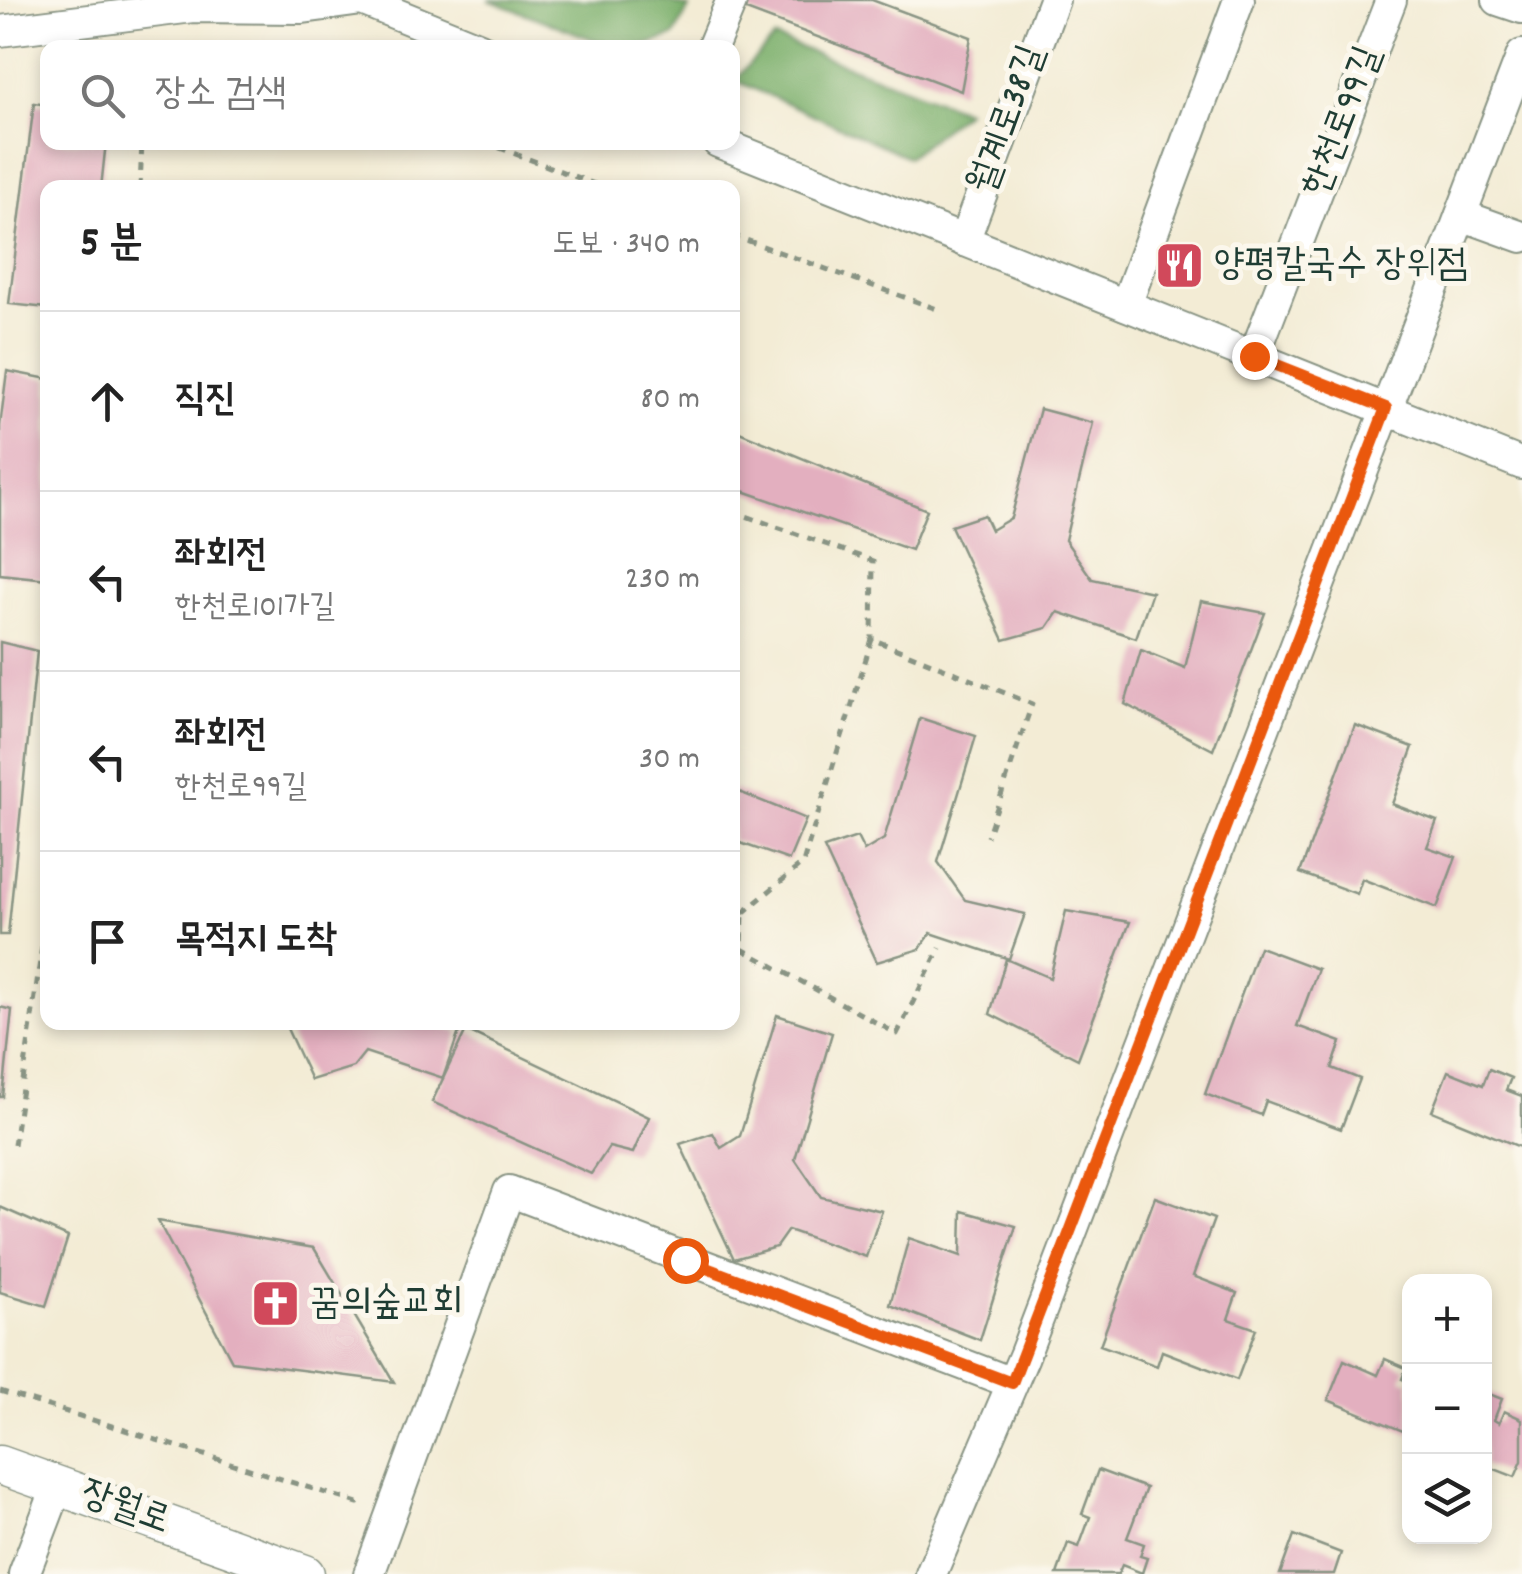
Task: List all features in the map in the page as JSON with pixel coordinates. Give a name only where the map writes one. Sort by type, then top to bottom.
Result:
[{"type":"street","points":[[0,31],[192,8],[303,8],[362,0],[460,40]]},
{"type":"street","name":"월계로38길","points":[[964,241],[1054,0]]},
{"type":"street","points":[[1126,305],[1239,0]]},
{"type":"street","name":"한천로99길","points":[[1254,356],[1390,0]]},
{"type":"street","points":[[1498,0],[1522,8]]},
{"type":"street","points":[[715,40],[731,2]]},
{"type":"street","points":[[931,1574],[1012,1383],[1461,215],[1516,87],[1522,55]]},
{"type":"street","points":[[738,150],[1522,464]]},
{"type":"street","points":[[1461,215],[1522,237]]},
{"type":"street","points":[[369,1574],[509,1192],[1012,1383]]},
{"type":"street","name":"장월로","points":[[0,1465],[58,1485],[232,1560],[296,1572]]},
{"type":"street","name":"장월로","points":[[24,1574],[58,1485]]},
{"type":"path","points":[[140,180],[142,150]]},
{"type":"path","points":[[505,150],[584,180]]},
{"type":"path","points":[[740,238],[937,309]]},
{"type":"path","points":[[740,514],[873,562],[872,639],[803,864],[743,913],[742,949],[897,1034],[940,948]]},
{"type":"path","points":[[872,639],[1032,704],[987,837]]},
{"type":"path","points":[[14,1145],[40,961]]},
{"type":"path","points":[[0,1392],[358,1503],[403,1482]]},
{"type":"green space","points":[[489,0],[664,0],[689,8],[674,36],[662,40],[595,40]]},
{"type":"green space","points":[[775,38],[966,111],[908,157],[740,83],[740,74]]},
{"type":"building","points":[[740,0],[872,0],[971,37],[961,91],[738,7]]},
{"type":"building","points":[[34,103],[40,104],[40,150],[105,150],[102,180],[40,180],[40,307],[9,304]]},
{"type":"building","points":[[7,371],[40,377],[40,578],[0,574],[0,426]]},
{"type":"building","points":[[1040,409],[1093,423],[1065,540],[1092,579],[1152,592],[1136,638],[1058,612],[1047,628],[1004,640],[951,526],[984,515],[991,530],[1011,518]]},
{"type":"building","points":[[740,432],[927,510],[911,550],[740,490]]},
{"type":"building","points":[[1201,601],[1265,613],[1213,750],[1125,704],[1141,650],[1185,668]]},
{"type":"building","points":[[0,642],[37,651],[8,935],[0,935]]},
{"type":"building","points":[[920,718],[976,736],[938,862],[965,900],[1025,914],[1009,959],[931,933],[920,949],[877,962],[824,848],[857,837],[864,851],[884,839]]},
{"type":"building","points":[[1355,725],[1413,747],[1392,804],[1437,821],[1427,847],[1456,857],[1437,908],[1362,879],[1357,894],[1300,873]]},
{"type":"building","points":[[740,792],[806,819],[789,860],[740,843]]},
{"type":"building","points":[[1066,911],[1130,922],[1078,1059],[990,1014],[1006,959],[1050,978]]},
{"type":"building","points":[[1259,947],[1318,969],[1297,1026],[1341,1042],[1332,1068],[1360,1079],[1341,1129],[1266,1101],[1261,1115],[1205,1094]]},
{"type":"building","points":[[0,1007],[12,1010],[3,1097],[0,1097]]},
{"type":"building","points":[[777,1015],[832,1033],[795,1159],[821,1197],[882,1211],[866,1257],[788,1230],[776,1247],[734,1259],[680,1144],[713,1133],[721,1148],[740,1136]]},
{"type":"building","points":[[288,1030],[459,1032],[443,1078],[365,1052],[353,1067],[311,1080]]},
{"type":"building","points":[[466,1030],[649,1117],[633,1153],[609,1147],[591,1174],[432,1102]]},
{"type":"building","points":[[1489,1069],[1511,1078],[1506,1090],[1522,1096],[1522,1148],[1432,1111],[1448,1071],[1483,1085]]},
{"type":"building","points":[[1155,1197],[1214,1219],[1193,1276],[1237,1293],[1228,1319],[1256,1329],[1237,1380],[1162,1351],[1157,1366],[1100,1345]]},
{"type":"building","points":[[0,1207],[68,1237],[46,1306],[0,1292]]},
{"type":"building","points":[[962,1211],[1016,1226],[980,1340],[890,1305],[909,1238],[961,1256]]},
{"type":"building","name":"꿈의숲교회","points":[[158,1221],[314,1248],[394,1382],[232,1361]]},
{"type":"building","points":[[1385,1359],[1402,1366],[1402,1431],[1328,1400],[1344,1360],[1378,1375]]},
{"type":"building","points":[[1492,1395],[1502,1399],[1494,1420],[1499,1423],[1504,1411],[1522,1419],[1522,1461],[1515,1477],[1492,1468]]},
{"type":"building","points":[[1098,1470],[1146,1488],[1127,1538],[1144,1544],[1140,1556],[1147,1558],[1142,1573],[1122,1565],[1118,1574],[1057,1574],[1068,1543],[1079,1547],[1090,1517],[1082,1514]]},
{"type":"building","points":[[1294,1535],[1341,1553],[1334,1574],[1280,1574]]},
{"type":"place","name":"양평칼국수 장위점","points":[[1179,266]]},
{"type":"place","name":"꿈의숲교회","points":[[275,1304]]},
{"type":"route","points":[[685,1260],[1012,1383],[1386,408],[1254,356]]}]
